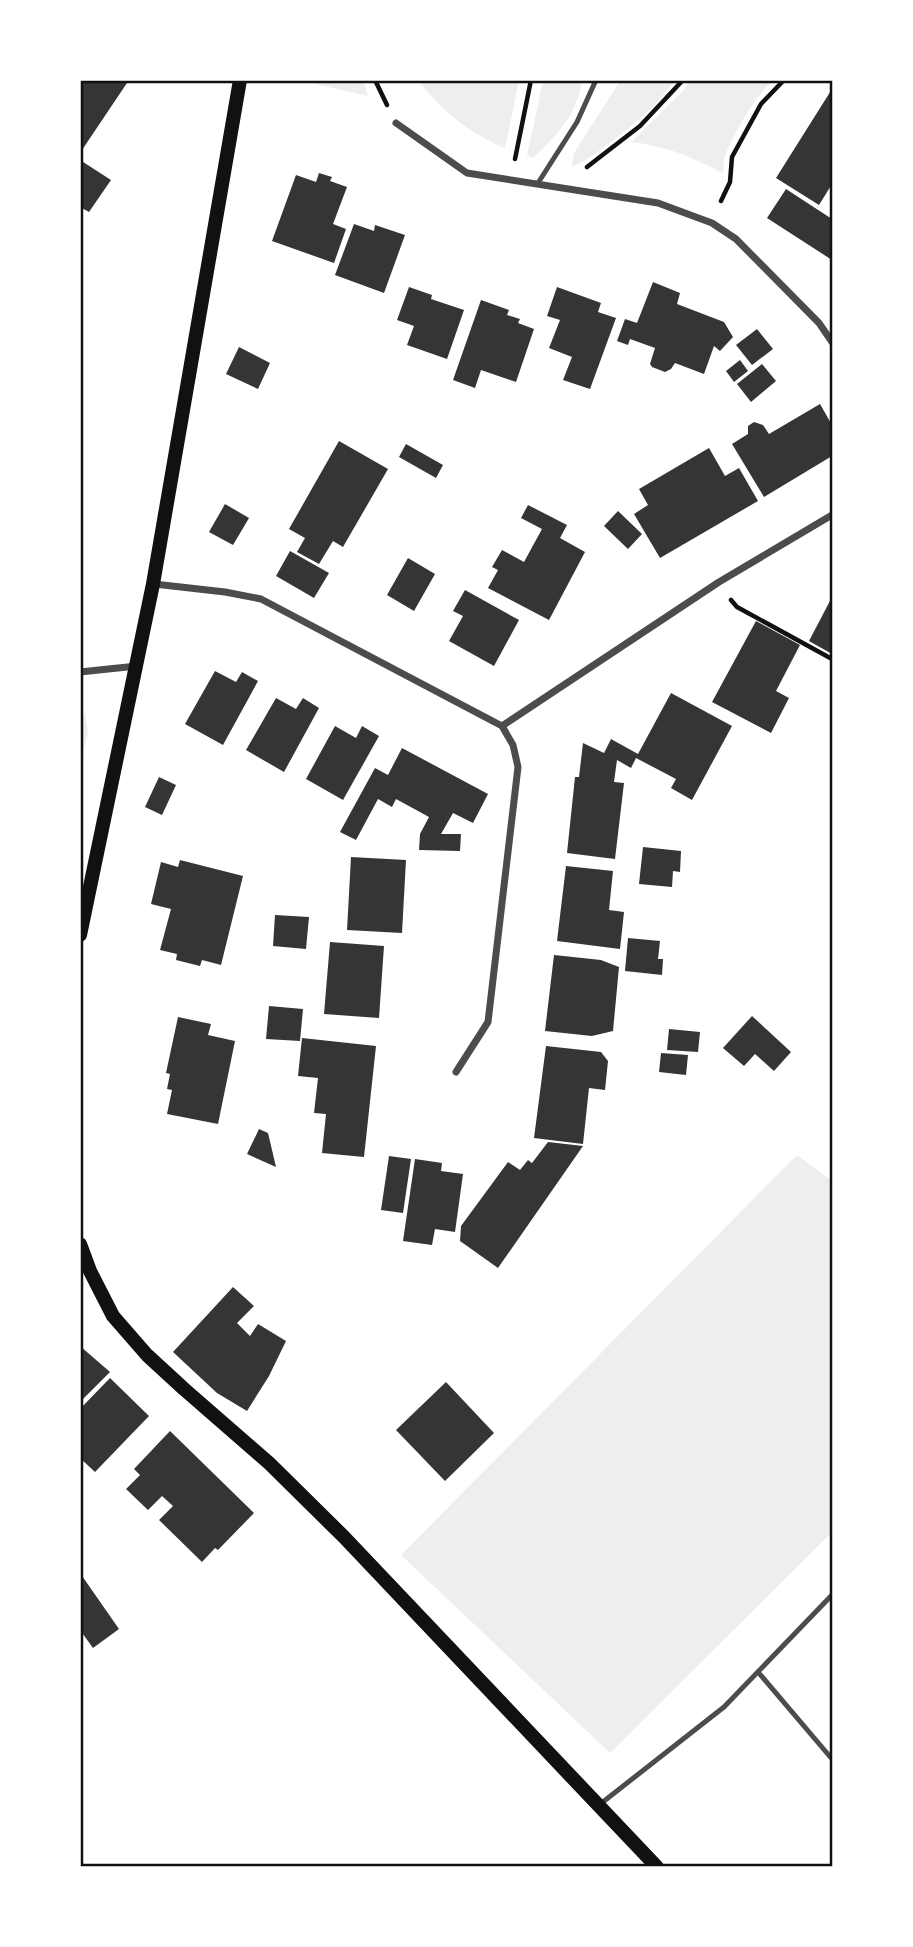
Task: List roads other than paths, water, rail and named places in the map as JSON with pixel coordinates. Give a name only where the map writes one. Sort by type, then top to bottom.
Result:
[{"type":"main road","points":[[80,935],[153,584],[240,80]]},
{"type":"main road","points":[[80,1244],[113,1317],[147,1355],[270,1463],[344,1537],[657,1867]]},
{"type":"street","points":[[396,123],[467,173],[658,203],[712,223],[736,239],[820,323],[832,342]]},
{"type":"street","points":[[502,726],[719,582],[832,515]]},
{"type":"street","points":[[153,584],[261,599],[502,726],[513,745],[518,767],[488,1022],[456,1072]]},
{"type":"street","points":[[80,673],[137,666]]},
{"type":"lane","points":[[538,183],[577,121],[596,80]]},
{"type":"lane","points":[[599,1805],[724,1707],[832,1595]]},
{"type":"lane","points":[[758,1672],[832,1759]]}]
